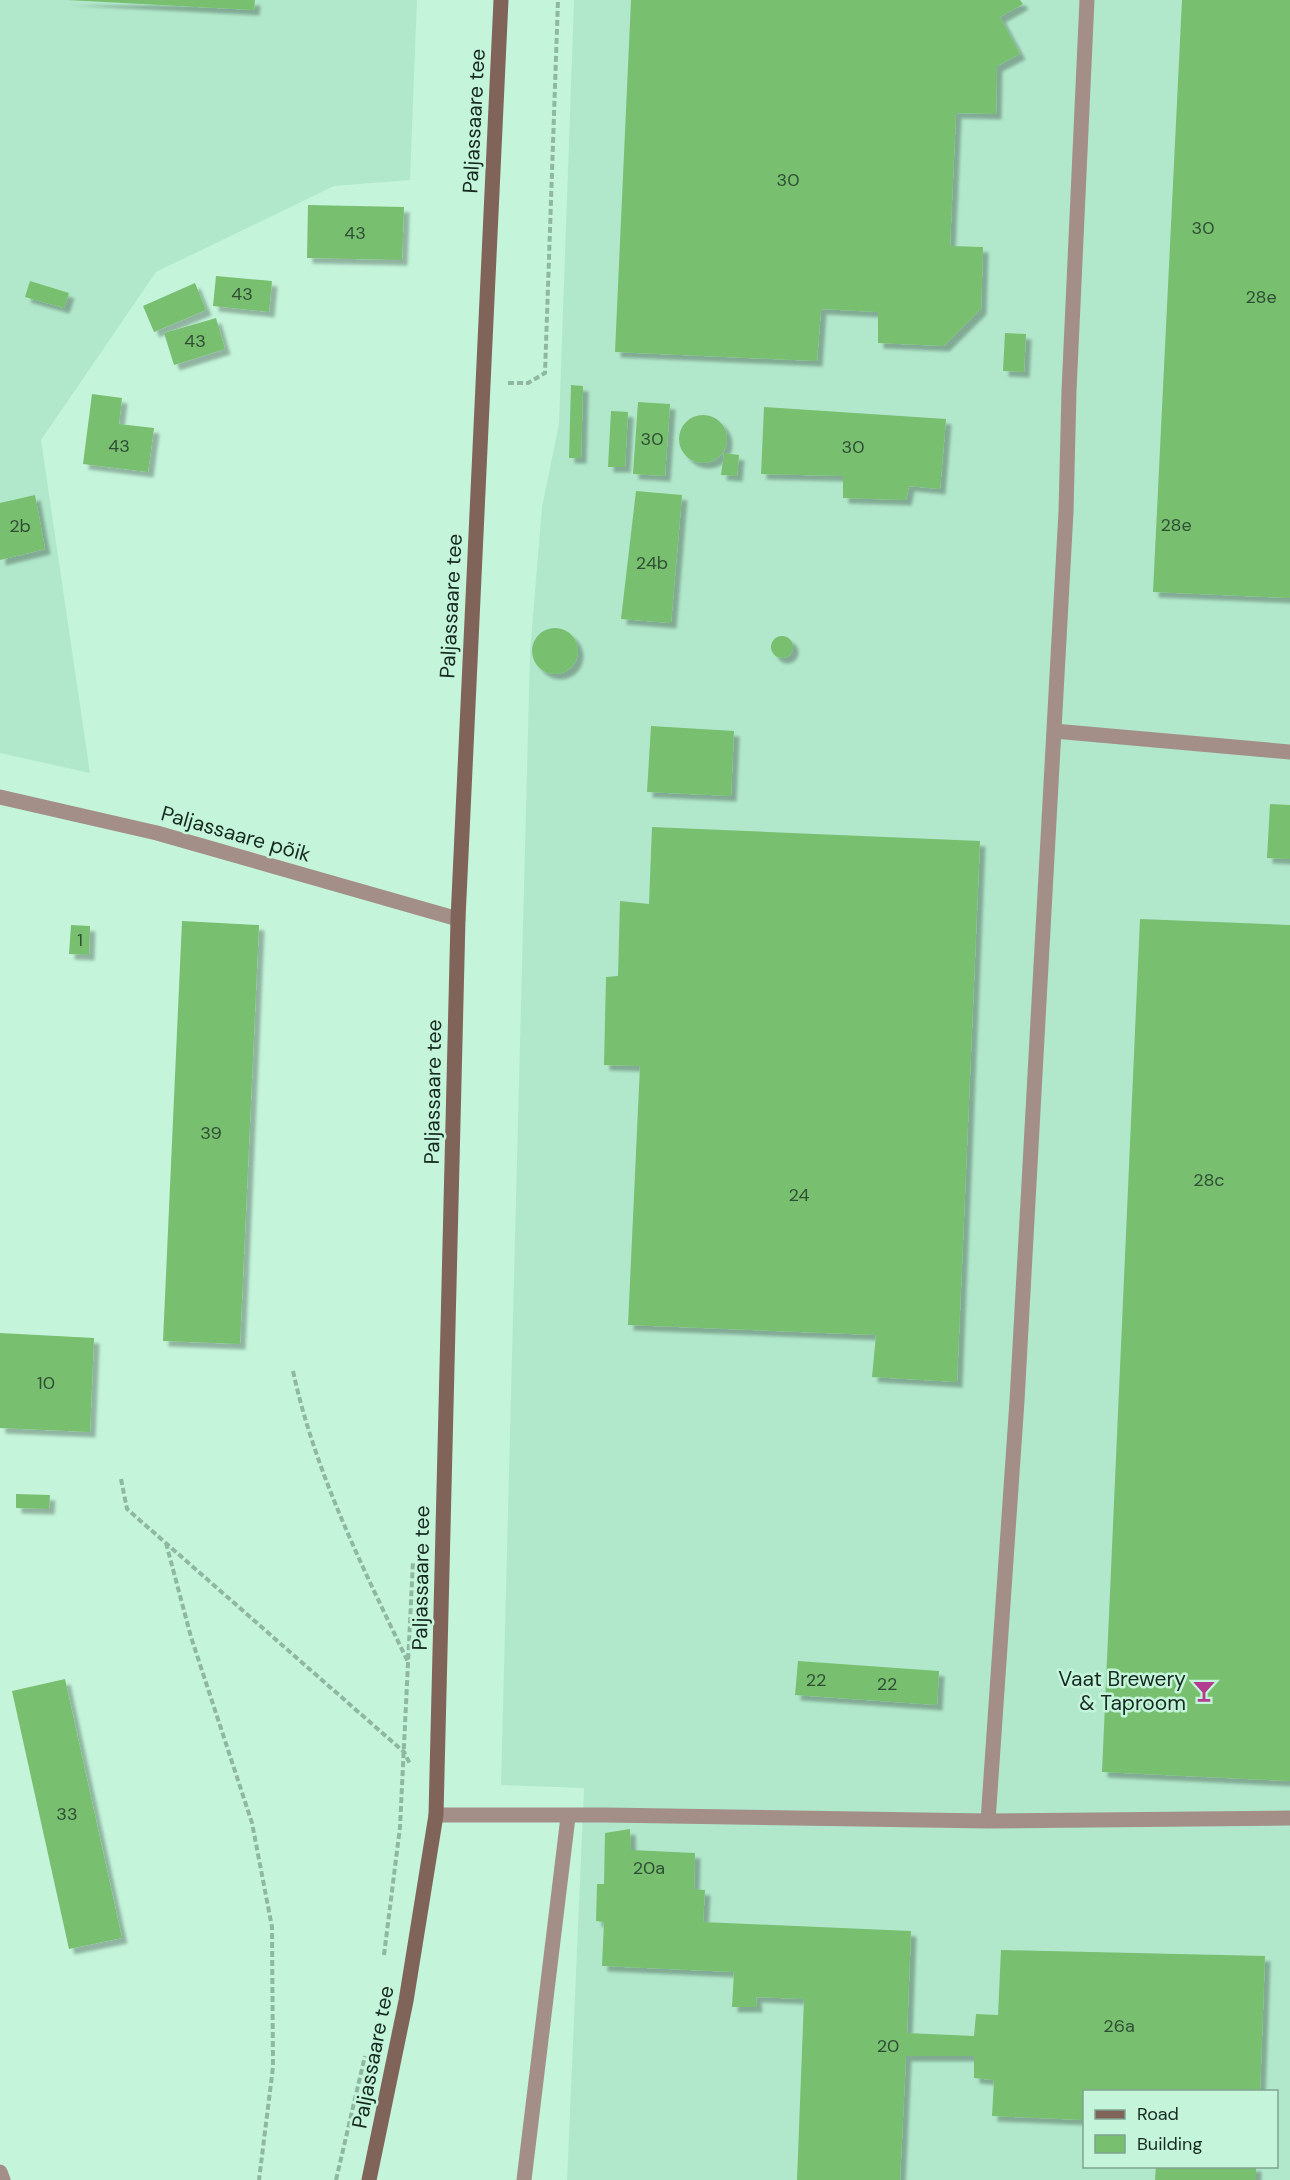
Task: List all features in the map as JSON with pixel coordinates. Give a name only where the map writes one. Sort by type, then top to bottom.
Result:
[{"type":"street","name":"Paljassaare tee","points":[[369,2180],[406,2001],[436,1815],[458,919],[501,0]]},
{"type":"street","points":[[988,1821],[1017,1401],[1066,512],[1069,391],[1087,0]]},
{"type":"street","points":[[1054,731],[1290,752]]},
{"type":"street","name":"Paljassaare põik","points":[[0,797],[157,833],[458,919]]},
{"type":"street","points":[[436,1815],[568,1817],[606,1815],[988,1821],[1290,1818]]},
{"type":"street","points":[[524,2180],[568,1817]]},
{"type":"street","points":[[0,2172],[3,2180]]},
{"type":"path","points":[[482,382],[528,383],[545,373],[558,0]]},
{"type":"path","points":[[293,1371],[302,1411],[351,1543],[408,1663]]},
{"type":"path","points":[[121,1479],[127,1509],[404,1752],[415,1773]]},
{"type":"path","points":[[166,1543],[191,1637],[252,1823],[272,1927],[273,2067],[259,2180]]},
{"type":"path","points":[[383,1965],[400,1827],[413,1555]]},
{"type":"path","points":[[336,2180],[368,2044]]},
{"type":"shaded area","points":[[0,0],[417,0],[410,180],[334,186],[156,272],[41,440],[90,773],[0,753]]},
{"type":"shaded area","points":[[574,0],[1290,0],[1290,2180],[567,2180],[584,1788],[501,1785],[530,652],[542,507],[559,424]]},
{"type":"building","points":[[67,0],[255,0],[254,10]]},
{"type":"building","points":[[631,0],[1020,0],[1023,4],[1000,17],[1020,54],[997,66],[996,114],[956,113],[950,246],[983,247],[981,309],[944,346],[878,343],[878,312],[821,309],[817,361],[615,352]]},
{"type":"building","points":[[1182,0],[1290,0],[1290,598],[1153,592]]},
{"type":"building","points":[[308,205],[404,207],[402,260],[307,258]]},
{"type":"building","points":[[216,276],[272,281],[269,312],[213,306]]},
{"type":"building","points":[[30,281],[69,293],[64,308],[25,297]]},
{"type":"building","points":[[195,283],[206,310],[154,332],[143,306]]},
{"type":"building","points":[[216,318],[225,349],[174,365],[164,333]]},
{"type":"building","points":[[1005,333],[1026,334],[1024,372],[1003,371]]},
{"type":"building","points":[[571,385],[583,386],[581,458],[569,458]]},
{"type":"building","points":[[92,394],[122,398],[119,424],[154,428],[148,472],[83,464]]},
{"type":"building","points":[[638,402],[670,404],[665,476],[633,474]]},
{"type":"building","points":[[764,407],[946,419],[940,489],[909,486],[906,500],[843,498],[843,476],[761,474]]},
{"type":"building","points":[[611,411],[628,412],[625,467],[608,467]]},
{"type":"building","points":[[703,415],[720,422],[727,439],[720,456],[703,463],[686,456],[679,439],[686,422]]},
{"type":"building","points":[[724,453],[739,455],[737,476],[721,475]]},
{"type":"building","points":[[636,491],[682,495],[671,623],[621,619]]},
{"type":"building","points":[[35,495],[45,549],[0,560],[0,503]]},
{"type":"building","points":[[555,628],[571,635],[578,651],[571,667],[555,674],[539,667],[532,651],[539,635]]},
{"type":"building","points":[[782,636],[792,643],[793,647],[786,657],[782,658],[772,651],[771,647],[778,637]]},
{"type":"building","points":[[651,726],[734,731],[731,796],[647,792]]},
{"type":"building","points":[[1270,804],[1290,805],[1290,859],[1267,858]]},
{"type":"building","points":[[652,827],[980,841],[957,1382],[872,1377],[876,1335],[628,1325],[640,1066],[604,1065],[606,977],[618,976],[620,901],[649,904]]},
{"type":"building","points":[[1140,919],[1290,925],[1290,1781],[1102,1772]]},
{"type":"building","points":[[182,921],[259,925],[240,1344],[163,1341]]},
{"type":"building","points":[[71,925],[90,926],[89,955],[69,954]]},
{"type":"building","points":[[0,1333],[94,1338],[90,1432],[0,1428]]},
{"type":"building","points":[[16,1494],[50,1495],[49,1509],[16,1508]]},
{"type":"building","points":[[798,1661],[939,1671],[937,1705],[795,1695]]},
{"type":"building","points":[[65,1679],[122,1938],[69,1949],[12,1691]]},
{"type":"building","points":[[630,1829],[631,1850],[695,1853],[694,1889],[705,1890],[703,1922],[911,1931],[907,2033],[974,2036],[976,2014],[998,2015],[1001,1950],[1265,1956],[1260,2090],[1083,2090],[1083,2120],[992,2116],[994,2080],[974,2078],[974,2056],[906,2056],[900,2180],[797,2180],[804,1999],[756,1997],[757,2007],[732,2007],[734,1972],[602,1966],[604,1922],[596,1921],[597,1884],[604,1884],[605,1833]]},
{"type":"building","points":[[1156,2168],[1256,2168],[1256,2180],[1155,2180]]},
{"type":"place","name":"Vaat Brewery & Taproom","points":[[1204,1691]]}]
